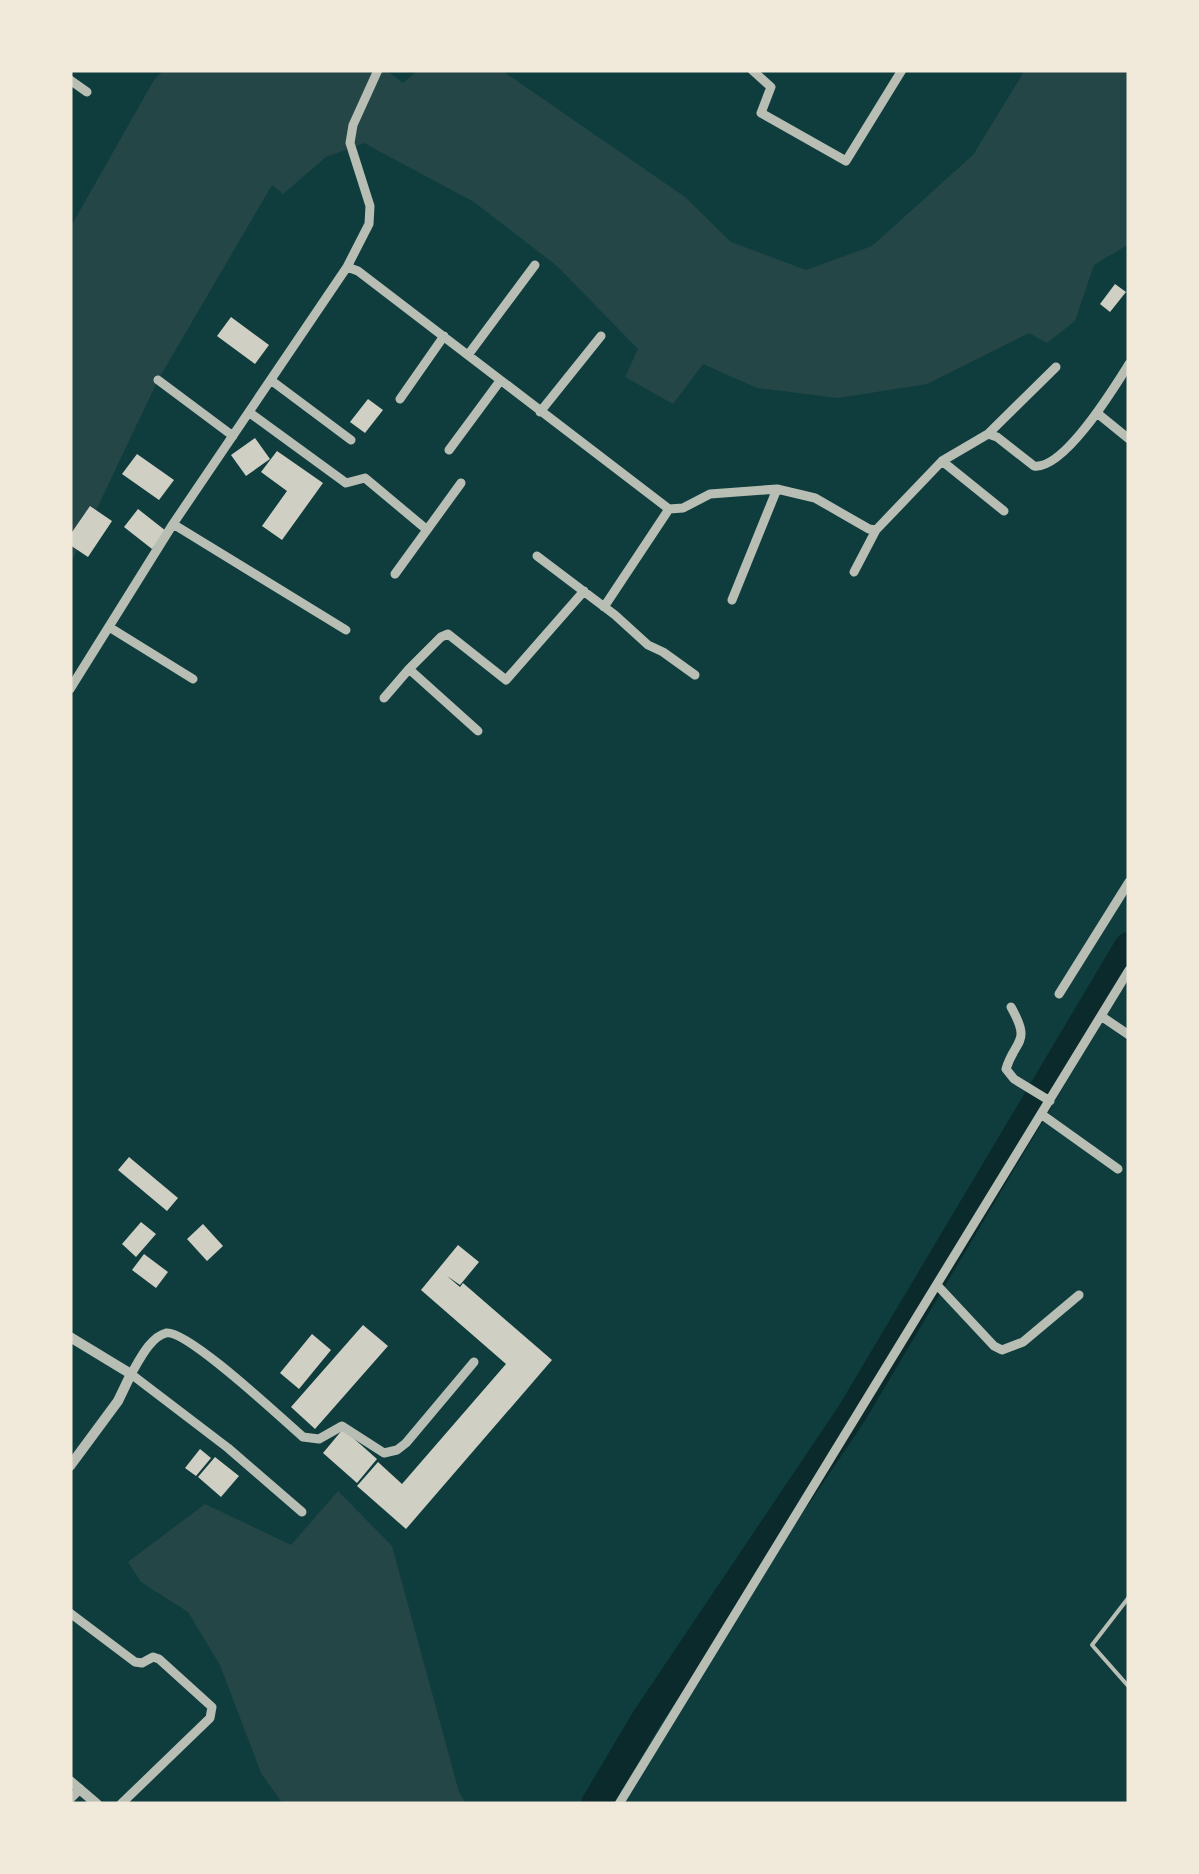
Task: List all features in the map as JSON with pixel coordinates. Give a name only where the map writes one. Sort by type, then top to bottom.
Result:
[{"type":"street","points":[[752,70],[771,86],[760,113],[846,161],[902,70]]},
{"type":"street","points":[[70,689],[174,524],[347,267],[370,224],[370,206],[350,142],[352,125],[377,72]]},
{"type":"street","points":[[70,80],[87,92]]},
{"type":"street","points":[[468,355],[534,265]]},
{"type":"street","points":[[347,267],[358,271],[669,509],[682,508],[710,494],[776,489],[814,498],[869,530],[876,530]]},
{"type":"street","points":[[400,399],[444,336]]},
{"type":"street","points":[[540,412],[600,336]]},
{"type":"street","points":[[988,434],[997,436],[1034,466],[1051,464],[1097,413],[1129,364]]},
{"type":"street","points":[[854,572],[876,530],[942,461],[988,434],[1056,367]]},
{"type":"street","points":[[158,380],[234,436]]},
{"type":"street","points":[[272,381],[351,440]]},
{"type":"street","points":[[449,450],[500,381]]},
{"type":"street","points":[[250,412],[346,483],[365,478],[426,529]]},
{"type":"street","points":[[1097,413],[1129,439]]},
{"type":"street","points":[[942,461],[1004,511]]},
{"type":"street","points":[[395,574],[460,482]]},
{"type":"street","points":[[732,600],[776,489]]},
{"type":"street","points":[[604,606],[669,509]]},
{"type":"street","points":[[174,524],[346,630]]},
{"type":"street","points":[[537,556],[648,645],[694,675]]},
{"type":"street","points":[[384,698],[440,637],[448,634],[506,680],[584,591]]},
{"type":"street","points":[[109,626],[192,680]]},
{"type":"street","points":[[410,669],[478,730]]},
{"type":"street","points":[[1059,994],[1129,882]]},
{"type":"street","points":[[618,1804],[1129,970]]},
{"type":"street","points":[[1012,1006],[1021,1026],[1021,1044],[1006,1069],[1022,1085],[1047,1099]]},
{"type":"street","points":[[1101,1016],[1129,1035]]},
{"type":"street","points":[[1041,1114],[1118,1169]]},
{"type":"street","points":[[937,1285],[1002,1350],[1023,1342],[1079,1295]]},
{"type":"street","points":[[70,1466],[118,1401],[130,1374],[163,1333],[174,1333],[197,1346],[303,1437],[319,1439],[342,1426],[376,1450],[389,1453],[406,1442],[474,1362]]},
{"type":"street","points":[[70,1337],[130,1374],[228,1448],[302,1512]]},
{"type":"street","points":[[70,1613],[135,1662],[159,1659],[212,1707],[210,1718],[121,1804]]},
{"type":"street","points":[[70,1781],[97,1804]]},
{"type":"street","points":[[70,1799],[80,1790]]},
{"type":"lane","points":[[1129,1597],[1092,1645],[1129,1687]]},
{"type":"shaded area","points":[[164,70],[386,70],[403,83],[418,70],[501,70],[685,197],[731,242],[806,270],[872,246],[973,155],[1025,70],[1129,70],[1129,244],[1094,265],[1075,321],[1047,343],[1029,333],[927,384],[838,398],[757,388],[703,364],[673,404],[625,377],[638,349],[557,266],[474,202],[364,143],[326,157],[283,194],[272,185],[158,380],[70,565],[70,228],[154,80]]},
{"type":"shaded area","points":[[338,1491],[392,1546],[459,1792],[466,1804],[283,1804],[261,1773],[220,1665],[188,1612],[141,1582],[128,1562],[205,1504],[291,1545]]},
{"type":"building","points":[[1115,284],[1126,292],[1110,312],[1100,304]]},
{"type":"building","points":[[231,317],[269,345],[255,364],[217,336]]},
{"type":"building","points":[[368,399],[383,410],[365,433],[350,422]]},
{"type":"building","points":[[255,438],[270,459],[246,476],[231,455]]},
{"type":"building","points":[[277,451],[323,483],[282,540],[262,526],[287,491],[261,472]]},
{"type":"building","points":[[137,454],[174,480],[159,500],[122,474]]},
{"type":"building","points":[[90,506],[112,521],[88,557],[70,545],[70,535]]},
{"type":"building","points":[[138,509],[166,531],[152,549],[124,527]]},
{"type":"building","points":[[129,1157],[178,1198],[167,1211],[118,1170]]},
{"type":"building","points":[[141,1222],[156,1234],[136,1257],[122,1244]]},
{"type":"building","points":[[203,1224],[223,1246],[207,1261],[187,1239]]},
{"type":"building","points":[[458,1245],[479,1262],[460,1285],[447,1276],[460,1287],[463,1283],[552,1360],[406,1529],[357,1486],[378,1462],[402,1484],[506,1364],[421,1290]]},
{"type":"building","points":[[144,1254],[168,1272],[156,1288],[132,1270]]},
{"type":"building","points":[[363,1325],[388,1346],[315,1429],[291,1407]]},
{"type":"building","points":[[312,1334],[331,1350],[299,1389],[280,1373]]},
{"type":"building","points":[[343,1429],[377,1459],[357,1483],[323,1453]]},
{"type":"building","points":[[200,1449],[211,1458],[196,1476],[185,1468]]},
{"type":"building","points":[[215,1457],[239,1476],[221,1497],[198,1477]]},
{"type":"waterway","points":[[596,1804],[647,1718],[852,1413],[1129,947]]}]
